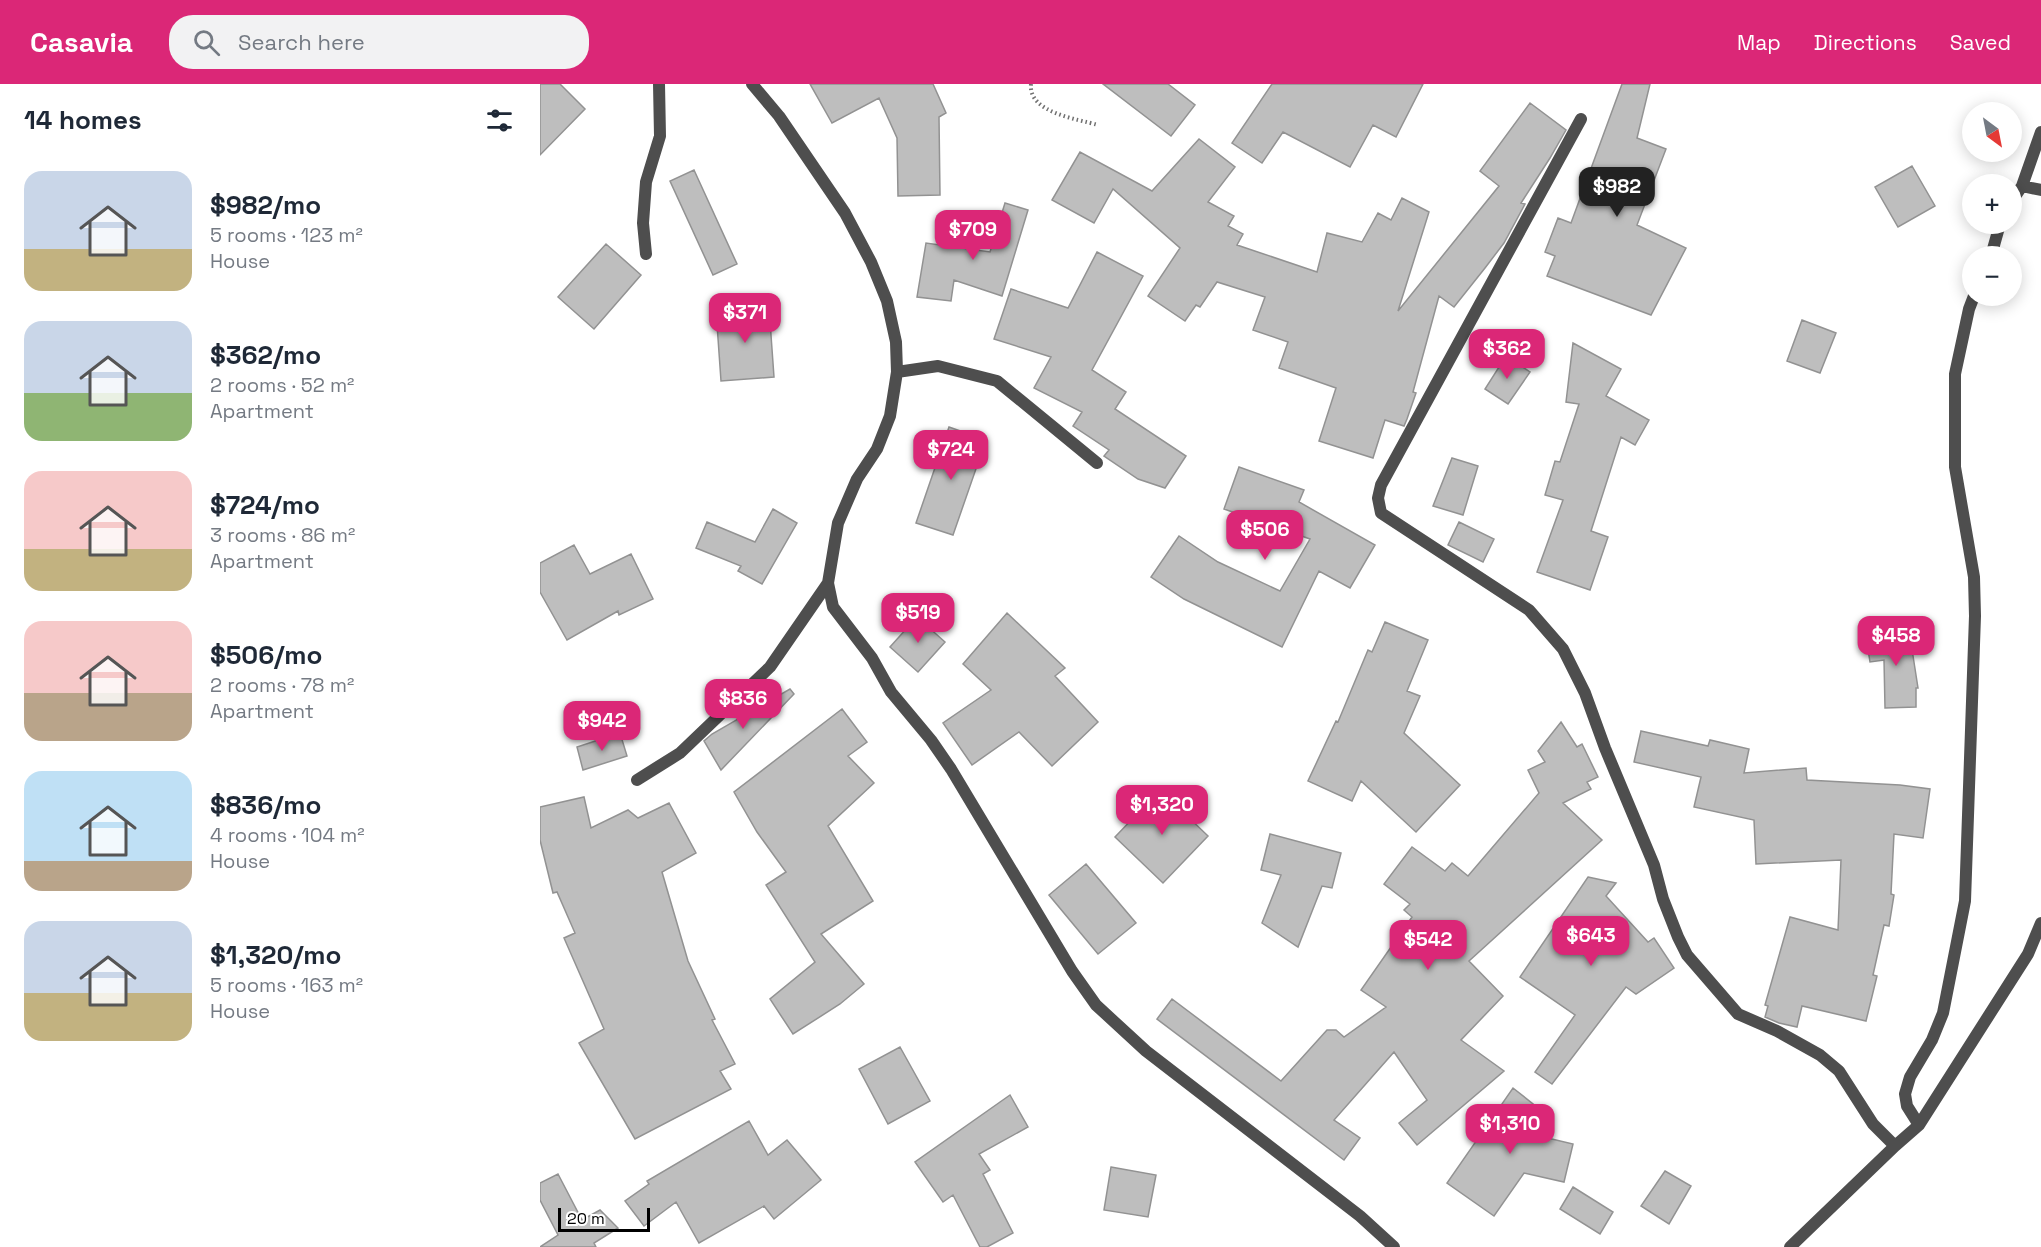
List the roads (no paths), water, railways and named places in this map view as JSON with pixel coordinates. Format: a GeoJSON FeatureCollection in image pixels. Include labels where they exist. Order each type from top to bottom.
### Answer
{"type":"FeatureCollection","features":[{"type":"Feature","properties":{"kind":"street"},"geometry":{"type":"LineString","coordinates":[[646,254],[643,223],[646,182],[660,136],[659,84]]}},
{"type":"Feature","properties":{"kind":"street"},"geometry":{"type":"LineString","coordinates":[[752,84],[779,116],[845,213],[872,262],[887,301],[896,342],[897,372],[890,416],[877,448],[857,479],[838,523],[828,583],[833,607],[872,658],[891,692],[931,740],[951,769],[1072,971],[1096,1005],[1146,1051],[1360,1216],[1394,1247]]}},
{"type":"Feature","properties":{"kind":"street"},"geometry":{"type":"LineString","coordinates":[[1581,119],[1382,485],[1378,498],[1382,513],[1529,610],[1563,649],[1585,693],[1654,866],[1663,899],[1687,955],[1738,1014],[1777,1031],[1820,1055],[1839,1071],[1872,1124],[1894,1146]]}},
{"type":"Feature","properties":{"kind":"street"},"geometry":{"type":"LineString","coordinates":[[2041,132],[2022,186],[2041,190]]}},
{"type":"Feature","properties":{"kind":"street"},"geometry":{"type":"LineString","coordinates":[[1919,1125],[1907,1106],[1905,1094],[1910,1077],[1932,1040],[1944,1013],[1965,901],[1975,616],[1974,578],[1955,467],[1955,374],[1970,306]]}},
{"type":"Feature","properties":{"kind":"street"},"geometry":{"type":"LineString","coordinates":[[897,372],[938,366],[997,381],[1097,463]]}},
{"type":"Feature","properties":{"kind":"street"},"geometry":{"type":"LineString","coordinates":[[638,780],[680,753],[771,667],[828,583]]}},
{"type":"Feature","properties":{"kind":"street"},"geometry":{"type":"LineString","coordinates":[[1790,1247],[1894,1146],[1919,1125],[2028,954],[2041,924]]}}]}
